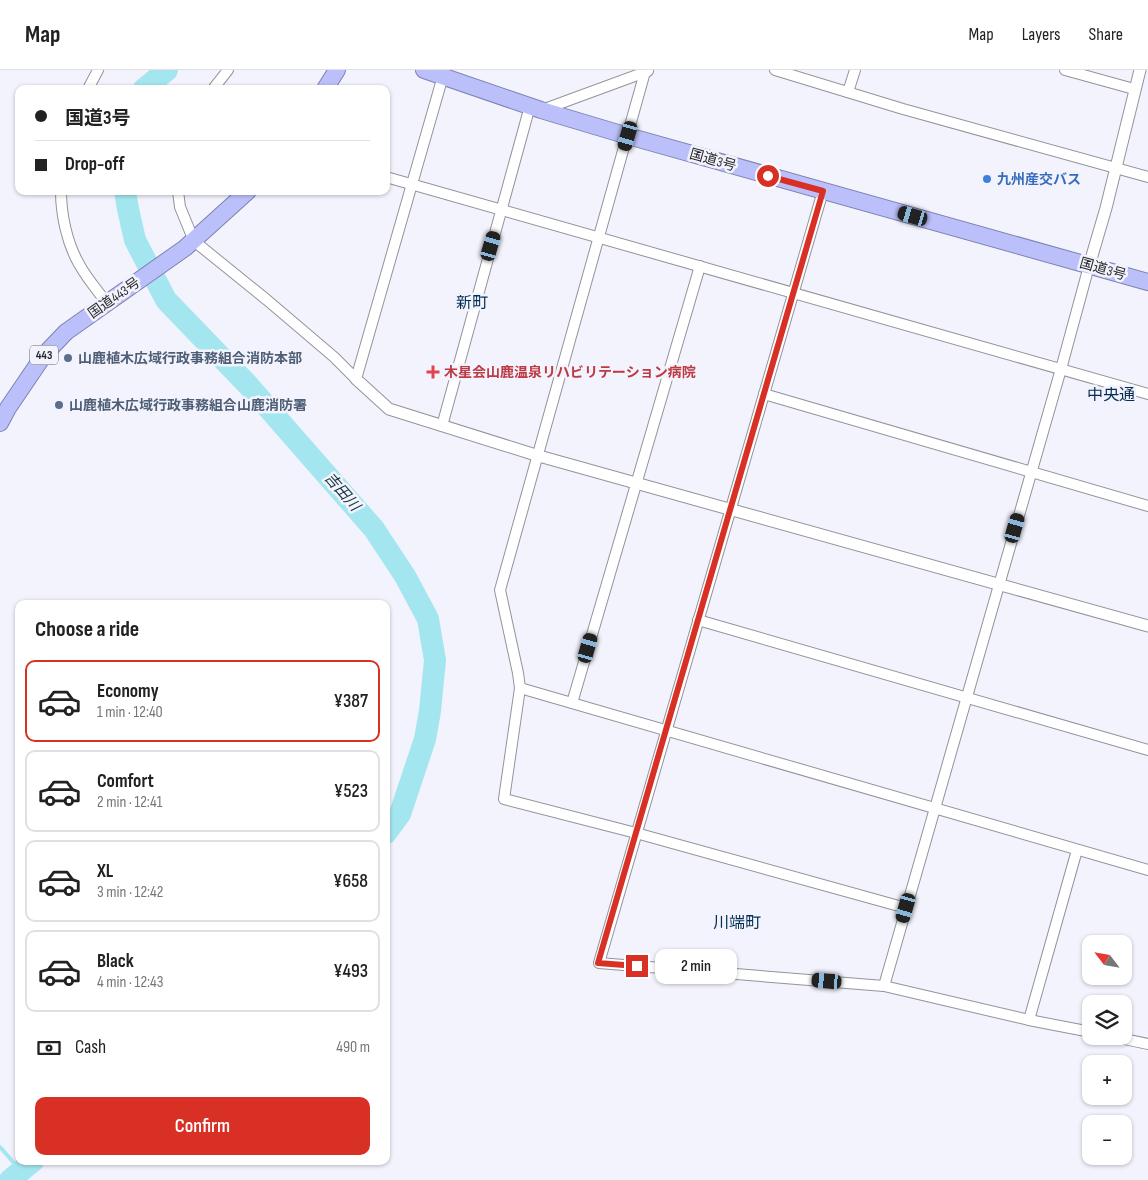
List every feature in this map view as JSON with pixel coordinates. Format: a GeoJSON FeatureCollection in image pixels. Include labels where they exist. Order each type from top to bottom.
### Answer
{"type":"FeatureCollection","features":[{"type":"Feature","properties":{"kind":"highway"},"geometry":{"type":"LineString","coordinates":[[328,85],[337,70]]}},
{"type":"Feature","properties":{"kind":"highway","name":"国道3号"},"geometry":{"type":"LineString","coordinates":[[424,70],[536,108],[628,136],[1148,282]]}},
{"type":"Feature","properties":{"kind":"highway","name":"国道443号"},"geometry":{"type":"LineString","coordinates":[[0,423],[4,408],[44,355],[66,332],[106,302],[190,245],[244,195]]}},
{"type":"Feature","properties":{"kind":"street"},"geometry":{"type":"LineString","coordinates":[[90,85],[98,70]]}},
{"type":"Feature","properties":{"kind":"street"},"geometry":{"type":"LineString","coordinates":[[216,85],[228,70]]}},
{"type":"Feature","properties":{"kind":"street"},"geometry":{"type":"LineString","coordinates":[[775,70],[1148,177]]}},
{"type":"Feature","properties":{"kind":"street"},"geometry":{"type":"LineString","coordinates":[[848,92],[855,70]]}},
{"type":"Feature","properties":{"kind":"street"},"geometry":{"type":"LineString","coordinates":[[1065,70],[1134,89]]}},
{"type":"Feature","properties":{"kind":"street"},"geometry":{"type":"LineString","coordinates":[[884,986],[1061,370],[1140,70]]}},
{"type":"Feature","properties":{"kind":"street"},"geometry":{"type":"LineString","coordinates":[[442,426],[501,210],[536,108],[648,71]]}},
{"type":"Feature","properties":{"kind":"street"},"geometry":{"type":"LineString","coordinates":[[648,71],[504,569],[500,590],[520,688],[504,799],[636,833],[906,908]]}},
{"type":"Feature","properties":{"kind":"street"},"geometry":{"type":"LineString","coordinates":[[356,379],[443,76]]}},
{"type":"Feature","properties":{"kind":"street"},"geometry":{"type":"LineString","coordinates":[[390,178],[1148,394]]}},
{"type":"Feature","properties":{"kind":"street"},"geometry":{"type":"LineString","coordinates":[[823,191],[598,963],[884,986],[1028,1020],[1082,1030]]}},
{"type":"Feature","properties":{"kind":"street"},"geometry":{"type":"LineString","coordinates":[[61,195],[61,206],[70,241],[79,264],[106,302]]}},
{"type":"Feature","properties":{"kind":"street"},"geometry":{"type":"LineString","coordinates":[[178,195],[190,245],[267,300],[334,357],[389,409],[538,456],[1148,626]]}},
{"type":"Feature","properties":{"kind":"street"},"geometry":{"type":"LineString","coordinates":[[572,704],[700,266]]}},
{"type":"Feature","properties":{"kind":"street"},"geometry":{"type":"LineString","coordinates":[[764,394],[1148,506]]}},
{"type":"Feature","properties":{"kind":"street"},"geometry":{"type":"LineString","coordinates":[[698,620],[1148,750]]}},
{"type":"Feature","properties":{"kind":"street"},"geometry":{"type":"LineString","coordinates":[[520,688],[1148,870]]}},
{"type":"Feature","properties":{"kind":"street"},"geometry":{"type":"LineString","coordinates":[[1028,1020],[1077,850]]}},
{"type":"Feature","properties":{"kind":"street"},"geometry":{"type":"LineString","coordinates":[[1132,1041],[1148,1044]]}},
{"type":"Feature","properties":{"kind":"waterway","name":"吉田川"},"geometry":{"type":"LineString","coordinates":[[149,85],[167,70]]}},
{"type":"Feature","properties":{"kind":"waterway","name":"吉田川"},"geometry":{"type":"LineString","coordinates":[[126,195],[135,240],[166,300],[248,385],[374,529],[405,576],[428,619],[435,660],[425,739],[400,814],[390,828]]}},
{"type":"Feature","properties":{"kind":"waterway"},"geometry":{"type":"LineString","coordinates":[[0,1147],[15,1164]]}},
{"type":"Feature","properties":{"kind":"waterway"},"geometry":{"type":"LineString","coordinates":[[16,1165],[21,1171]]}},
{"type":"Feature","properties":{"kind":"waterway","name":"吉田川"},"geometry":{"type":"LineString","coordinates":[[10,1180],[28,1165]]}},
{"type":"Feature","properties":{"kind":"place","name":"九州産交バス"},"geometry":{"type":"Point","coordinates":[987,179]}},
{"type":"Feature","properties":{"kind":"place","name":"山鹿植木広域行政事務組合消防本部"},"geometry":{"type":"Point","coordinates":[68,358]}},
{"type":"Feature","properties":{"kind":"place","name":"木星会山鹿温泉リハビリテーション病院"},"geometry":{"type":"Point","coordinates":[433,372]}},
{"type":"Feature","properties":{"kind":"place","name":"山鹿植木広域行政事務組合山鹿消防署"},"geometry":{"type":"Point","coordinates":[59,405]}},
{"type":"Feature","properties":{"kind":"district","name":"新町"},"geometry":{"type":"Point","coordinates":[472,303]}},
{"type":"Feature","properties":{"kind":"district","name":"中央通"},"geometry":{"type":"Point","coordinates":[1111,395]}},
{"type":"Feature","properties":{"kind":"district","name":"川端町"},"geometry":{"type":"Point","coordinates":[737,923]}},
{"type":"Feature","properties":{"kind":"route"},"geometry":{"type":"LineString","coordinates":[[637,966],[598,963],[823,191],[768,176]]}}]}
